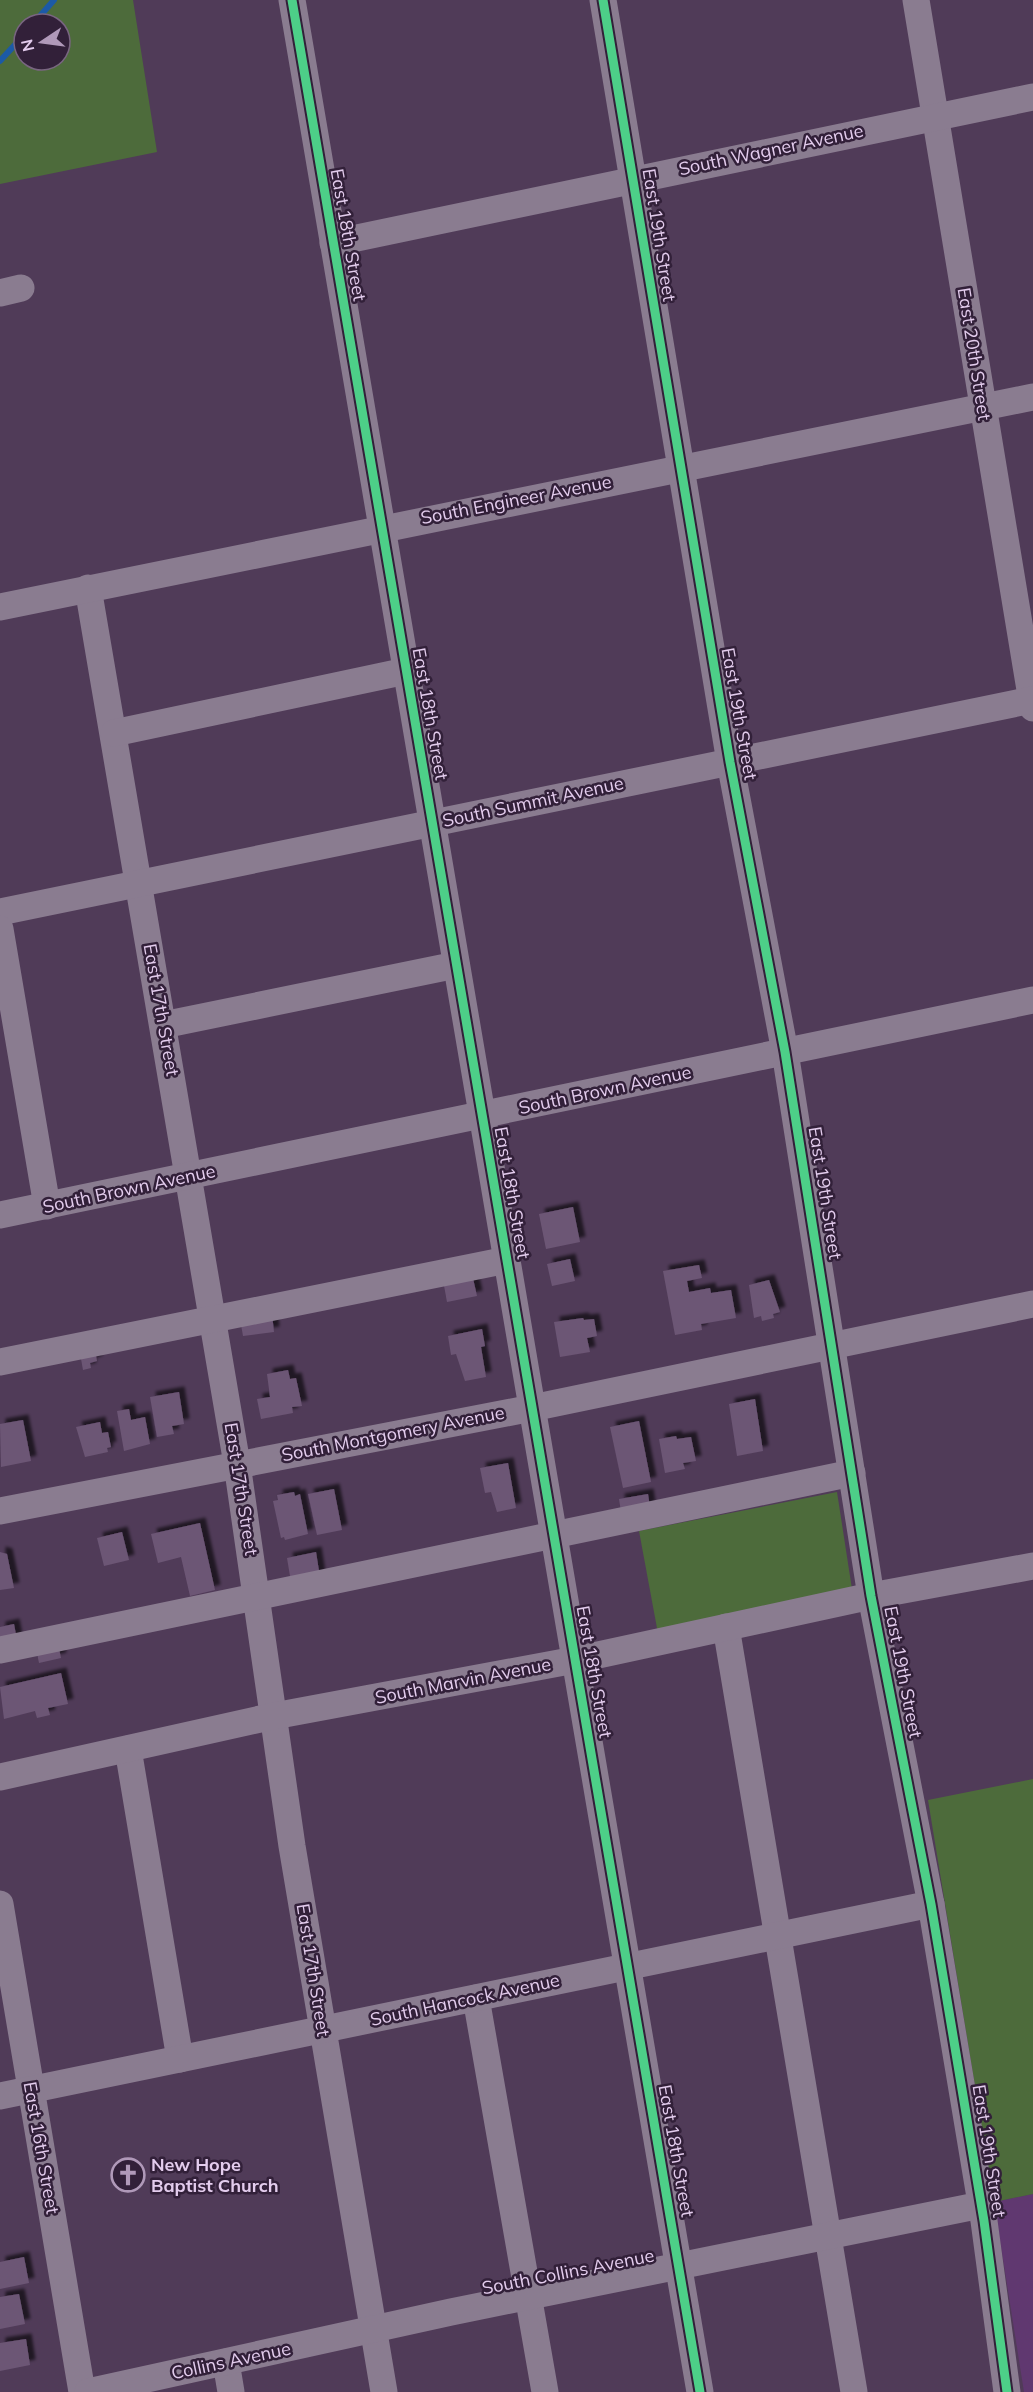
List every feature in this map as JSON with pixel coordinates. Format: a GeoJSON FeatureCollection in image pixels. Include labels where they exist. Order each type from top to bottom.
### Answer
{"type":"FeatureCollection","features":[{"type":"Feature","properties":{"kind":"street","name":"East 18th Street"},"geometry":{"type":"LineString","coordinates":[[291,0],[700,2392]]}},
{"type":"Feature","properties":{"kind":"street","name":"East 19th Street"},"geometry":{"type":"LineString","coordinates":[[603,0],[730,762],[785,1052],[833,1344],[871,1596],[931,1904],[981,2205],[1007,2392]]}},
{"type":"Feature","properties":{"kind":"street","name":"East 20th Street"},"geometry":{"type":"LineString","coordinates":[[916,0],[1032,704]]}},
{"type":"Feature","properties":{"kind":"street","name":"South Wagner Avenue"},"geometry":{"type":"LineString","coordinates":[[333,243],[1033,97]]}},
{"type":"Feature","properties":{"kind":"street","name":"South Engineer Avenue"},"geometry":{"type":"LineString","coordinates":[[0,607],[382,527],[1033,397]]}},
{"type":"Feature","properties":{"kind":"street","name":"East 17th Street"},"geometry":{"type":"LineString","coordinates":[[88,588],[237,1464],[323,2030],[384,2392]]}},
{"type":"Feature","properties":{"kind":"street"},"geometry":{"type":"LineString","coordinates":[[114,733],[406,670]]}},
{"type":"Feature","properties":{"kind":"street","name":"South Summit Avenue"},"geometry":{"type":"LineString","coordinates":[[0,912],[730,762],[1032,704]]}},
{"type":"Feature","properties":{"kind":"street"},"geometry":{"type":"LineString","coordinates":[[0,929],[46,1206]]}},
{"type":"Feature","properties":{"kind":"street"},"geometry":{"type":"LineString","coordinates":[[163,1025],[456,965]]}},
{"type":"Feature","properties":{"kind":"street","name":"South Brown Avenue"},"geometry":{"type":"LineString","coordinates":[[0,1215],[1033,1000]]}},
{"type":"Feature","properties":{"kind":"street"},"geometry":{"type":"LineString","coordinates":[[0,1362],[507,1260]]}},
{"type":"Feature","properties":{"kind":"street","name":"South Montgomery Avenue"},"geometry":{"type":"LineString","coordinates":[[0,1511],[532,1408],[1033,1304]]}},
{"type":"Feature","properties":{"kind":"street"},"geometry":{"type":"LineString","coordinates":[[0,1650],[554,1533],[852,1473]]}},
{"type":"Feature","properties":{"kind":"street","name":"South Marvin Avenue"},"geometry":{"type":"LineString","coordinates":[[0,1777],[274,1716],[575,1660],[871,1596],[1033,1566]]}},
{"type":"Feature","properties":{"kind":"street"},"geometry":{"type":"LineString","coordinates":[[726,1627],[854,2392]]}},
{"type":"Feature","properties":{"kind":"street"},"geometry":{"type":"LineString","coordinates":[[128,1749],[180,2059]]}},
{"type":"Feature","properties":{"kind":"street","name":"East 16th Street"},"geometry":{"type":"LineString","coordinates":[[0,1904],[82,2392]]}},
{"type":"Feature","properties":{"kind":"street","name":"South Hancock Avenue"},"geometry":{"type":"LineString","coordinates":[[0,2096],[931,1904]]}},
{"type":"Feature","properties":{"kind":"street"},"geometry":{"type":"LineString","coordinates":[[476,1998],[545,2392]]}},
{"type":"Feature","properties":{"kind":"street","name":"South Collins Avenue"},"geometry":{"type":"LineString","coordinates":[[374,2331],[528,2297],[981,2205]]}},
{"type":"Feature","properties":{"kind":"street","name":"Collins Avenue"},"geometry":{"type":"LineString","coordinates":[[88,2392],[374,2331]]}},
{"type":"Feature","properties":{"kind":"street"},"geometry":{"type":"LineString","coordinates":[[226,2362],[231,2392]]}},
{"type":"Feature","properties":{"kind":"shaded area"},"geometry":{"type":"Polygon","coordinates":[[[1033,2194],[1033,2392],[1024,2392],[994,2202],[1033,2194]]]}},
{"type":"Feature","properties":{"kind":"green space"},"geometry":{"type":"Polygon","coordinates":[[[0,0],[133,0],[157,152],[0,184],[0,0]]]}},
{"type":"Feature","properties":{"kind":"green space"},"geometry":{"type":"Polygon","coordinates":[[[837,1492],[854,1602],[659,1639],[639,1531],[837,1492]]]}},
{"type":"Feature","properties":{"kind":"green space"},"geometry":{"type":"Polygon","coordinates":[[[1033,1779],[1033,2194],[994,2202],[928,1800],[1033,1779]]]}},
{"type":"Feature","properties":{"kind":"building"},"geometry":{"type":"Polygon","coordinates":[[[573,1207],[580,1242],[546,1249],[539,1214],[573,1207]]]}},
{"type":"Feature","properties":{"kind":"building"},"geometry":{"type":"Polygon","coordinates":[[[570,1259],[575,1281],[552,1286],[547,1264],[570,1259]]]}},
{"type":"Feature","properties":{"kind":"building"},"geometry":{"type":"Polygon","coordinates":[[[699,1265],[702,1278],[687,1281],[689,1292],[710,1288],[711,1293],[731,1290],[736,1318],[701,1324],[702,1330],[675,1335],[663,1271],[699,1265]]]}},
{"type":"Feature","properties":{"kind":"building"},"geometry":{"type":"Polygon","coordinates":[[[472,1274],[477,1296],[447,1302],[443,1280],[472,1274]]]}},
{"type":"Feature","properties":{"kind":"building"},"geometry":{"type":"Polygon","coordinates":[[[769,1280],[780,1312],[773,1314],[774,1318],[762,1321],[761,1316],[754,1318],[749,1285],[769,1280]]]}},
{"type":"Feature","properties":{"kind":"building"},"geometry":{"type":"Polygon","coordinates":[[[272,1314],[274,1332],[243,1336],[240,1319],[272,1314]]]}},
{"type":"Feature","properties":{"kind":"building"},"geometry":{"type":"Polygon","coordinates":[[[583,1318],[584,1320],[594,1319],[597,1336],[587,1338],[590,1352],[560,1357],[554,1322],[583,1318]]]}},
{"type":"Feature","properties":{"kind":"building"},"geometry":{"type":"Polygon","coordinates":[[[482,1329],[485,1346],[481,1347],[486,1377],[465,1381],[456,1354],[451,1355],[448,1336],[482,1329]]]}},
{"type":"Feature","properties":{"kind":"building"},"geometry":{"type":"Polygon","coordinates":[[[95,1350],[97,1361],[90,1363],[91,1368],[83,1370],[80,1353],[95,1350]]]}},
{"type":"Feature","properties":{"kind":"building"},"geometry":{"type":"Polygon","coordinates":[[[288,1370],[290,1379],[296,1378],[302,1406],[292,1407],[293,1413],[261,1419],[257,1399],[270,1397],[267,1374],[288,1370]]]}},
{"type":"Feature","properties":{"kind":"building"},"geometry":{"type":"Polygon","coordinates":[[[179,1392],[184,1424],[172,1426],[174,1434],[157,1437],[150,1397],[179,1392]]]}},
{"type":"Feature","properties":{"kind":"building"},"geometry":{"type":"Polygon","coordinates":[[[755,1399],[763,1451],[737,1456],[729,1404],[755,1399]]]}},
{"type":"Feature","properties":{"kind":"building"},"geometry":{"type":"Polygon","coordinates":[[[129,1409],[131,1420],[145,1417],[150,1444],[124,1451],[117,1411],[129,1409]]]}},
{"type":"Feature","properties":{"kind":"building"},"geometry":{"type":"Polygon","coordinates":[[[23,1420],[31,1461],[1,1467],[0,1424],[23,1420]]]}},
{"type":"Feature","properties":{"kind":"building"},"geometry":{"type":"Polygon","coordinates":[[[639,1421],[651,1482],[623,1488],[610,1427],[639,1421]]]}},
{"type":"Feature","properties":{"kind":"building"},"geometry":{"type":"Polygon","coordinates":[[[100,1422],[102,1433],[108,1432],[111,1447],[107,1448],[108,1452],[85,1457],[76,1427],[100,1422]]]}},
{"type":"Feature","properties":{"kind":"building"},"geometry":{"type":"Polygon","coordinates":[[[676,1436],[677,1439],[691,1437],[696,1461],[683,1463],[685,1469],[665,1473],[659,1439],[676,1436]]]}},
{"type":"Feature","properties":{"kind":"building"},"geometry":{"type":"Polygon","coordinates":[[[508,1463],[516,1508],[497,1512],[491,1492],[485,1493],[480,1468],[508,1463]]]}},
{"type":"Feature","properties":{"kind":"building"},"geometry":{"type":"Polygon","coordinates":[[[334,1489],[342,1530],[317,1535],[308,1494],[334,1489]]]}},
{"type":"Feature","properties":{"kind":"building"},"geometry":{"type":"Polygon","coordinates":[[[294,1492],[295,1496],[300,1494],[308,1534],[285,1540],[284,1537],[281,1538],[273,1501],[278,1500],[277,1495],[294,1492]]]}},
{"type":"Feature","properties":{"kind":"building"},"geometry":{"type":"Polygon","coordinates":[[[648,1494],[650,1507],[621,1512],[619,1499],[648,1494]]]}},
{"type":"Feature","properties":{"kind":"building"},"geometry":{"type":"Polygon","coordinates":[[[200,1523],[215,1590],[190,1596],[181,1557],[158,1563],[151,1534],[200,1523]]]}},
{"type":"Feature","properties":{"kind":"building"},"geometry":{"type":"Polygon","coordinates":[[[122,1532],[129,1560],[104,1566],[97,1538],[122,1532]]]}},
{"type":"Feature","properties":{"kind":"building"},"geometry":{"type":"Polygon","coordinates":[[[0,1552],[7,1554],[14,1588],[0,1590],[0,1552]]]}},
{"type":"Feature","properties":{"kind":"building"},"geometry":{"type":"Polygon","coordinates":[[[316,1552],[320,1577],[291,1582],[287,1558],[316,1552]]]}},
{"type":"Feature","properties":{"kind":"building"},"geometry":{"type":"Polygon","coordinates":[[[14,1624],[17,1640],[0,1643],[0,1627],[14,1624]]]}},
{"type":"Feature","properties":{"kind":"building"},"geometry":{"type":"Polygon","coordinates":[[[58,1644],[61,1658],[39,1663],[36,1648],[58,1644]]]}},
{"type":"Feature","properties":{"kind":"building"},"geometry":{"type":"Polygon","coordinates":[[[61,1673],[68,1704],[48,1708],[50,1715],[37,1718],[35,1711],[4,1719],[0,1687],[61,1673]]]}},
{"type":"Feature","properties":{"kind":"building"},"geometry":{"type":"Polygon","coordinates":[[[24,2257],[29,2283],[0,2289],[0,2262],[24,2257]]]}},
{"type":"Feature","properties":{"kind":"building"},"geometry":{"type":"Polygon","coordinates":[[[19,2294],[25,2324],[0,2329],[0,2297],[19,2294]]]}},
{"type":"Feature","properties":{"kind":"building"},"geometry":{"type":"Polygon","coordinates":[[[26,2339],[30,2365],[0,2371],[0,2343],[26,2339]]]}},
{"type":"Feature","properties":{"kind":"waterway"},"geometry":{"type":"LineString","coordinates":[[44,12],[54,0]]}},
{"type":"Feature","properties":{"kind":"waterway"},"geometry":{"type":"LineString","coordinates":[[0,61],[12,48]]}},
{"type":"Feature","properties":{"kind":"cycle path"},"geometry":{"type":"LineString","coordinates":[[292,0],[700,2392]]}},
{"type":"Feature","properties":{"kind":"cycle path"},"geometry":{"type":"LineString","coordinates":[[603,0],[730,762],[785,1052],[871,1596],[931,1904],[984,2221],[1007,2392]]}},
{"type":"Feature","properties":{"kind":"place","name":"New Hope Baptist Church"},"geometry":{"type":"Point","coordinates":[128,2175]}}]}
